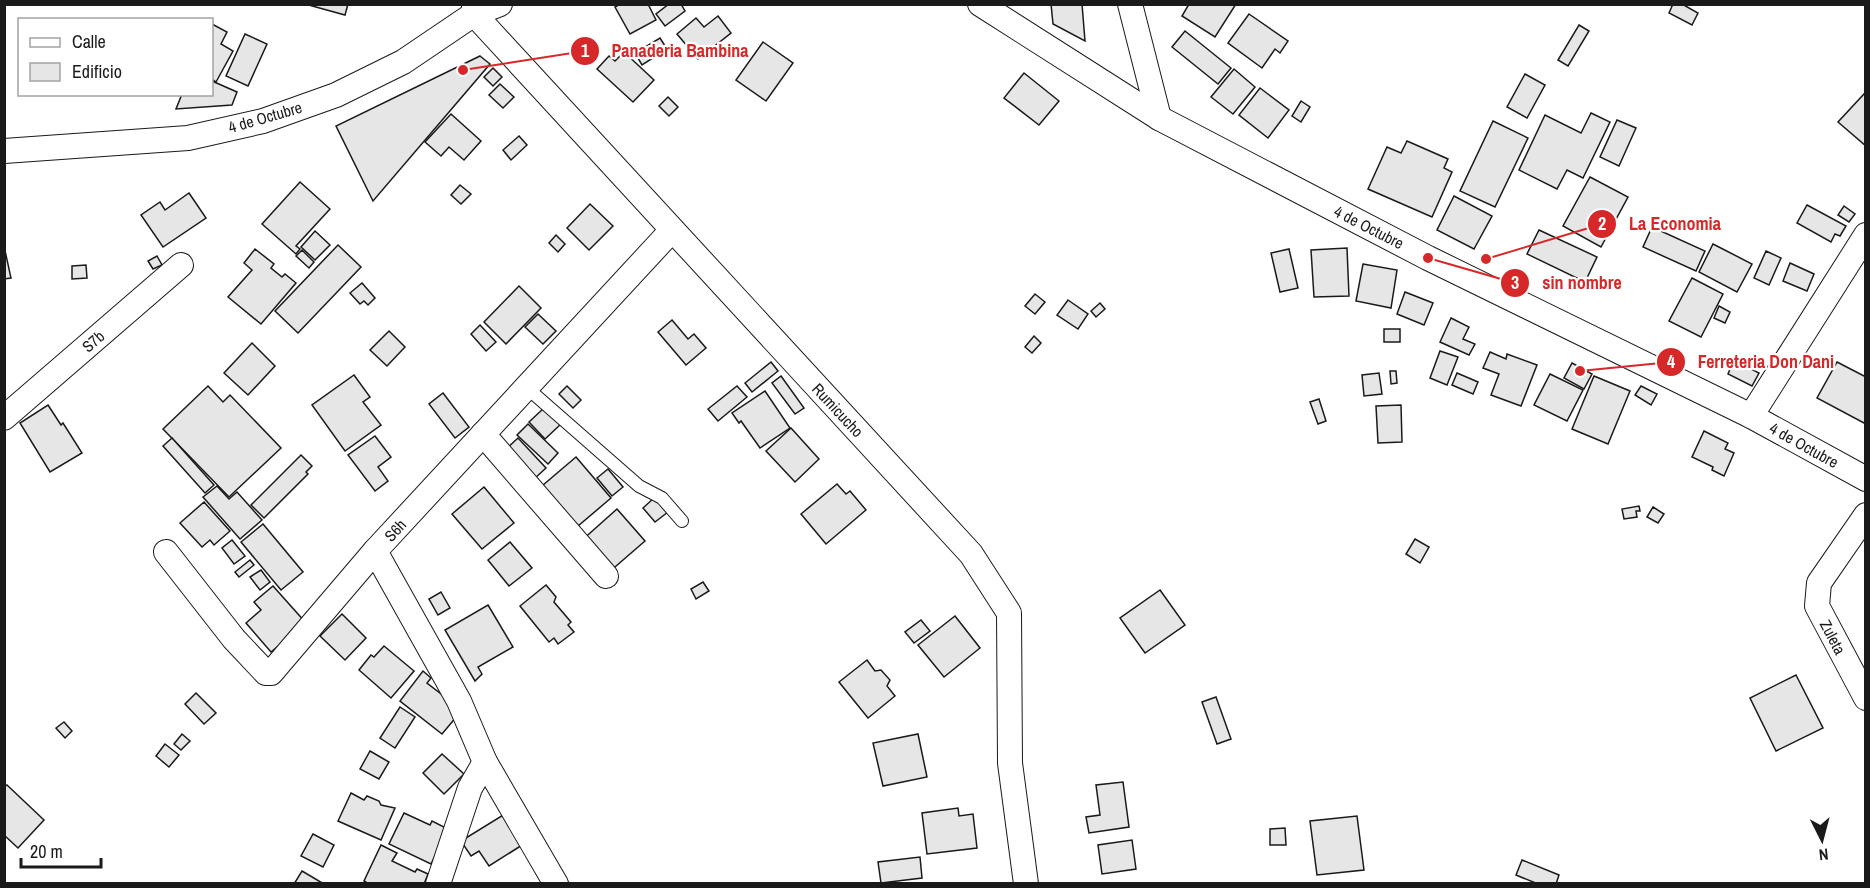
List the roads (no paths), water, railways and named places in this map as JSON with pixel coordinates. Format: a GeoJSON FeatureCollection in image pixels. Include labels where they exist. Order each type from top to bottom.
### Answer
{"type":"FeatureCollection","features":[{"type":"Feature","properties":{"kind":"street","name":"4 de Octubre"},"geometry":{"type":"LineString","coordinates":[[4,151],[188,138],[263,121],[336,95],[403,62],[474,9],[500,4]]}},
{"type":"Feature","properties":{"kind":"street","name":"4 de Octubre"},"geometry":{"type":"LineString","coordinates":[[980,4],[1159,118],[1428,258],[1751,416],[1866,479]]}},
{"type":"Feature","properties":{"kind":"street"},"geometry":{"type":"LineString","coordinates":[[1130,4],[1159,118]]}},
{"type":"Feature","properties":{"kind":"street","name":"Rumicucho"},"geometry":{"type":"LineString","coordinates":[[474,9],[672,230],[970,554],[1010,613],[1010,763],[1026,884]]}},
{"type":"Feature","properties":{"kind":"street","name":"S6h"},"geometry":{"type":"LineString","coordinates":[[556,884],[485,762],[459,701],[375,551],[672,230]]}},
{"type":"Feature","properties":{"kind":"street"},"geometry":{"type":"LineString","coordinates":[[1751,416],[1866,235]]}},
{"type":"Feature","properties":{"kind":"street","name":"S7b"},"geometry":{"type":"LineString","coordinates":[[4,418],[181,265]]}},
{"type":"Feature","properties":{"kind":"street"},"geometry":{"type":"LineString","coordinates":[[483,434],[606,576]]}},
{"type":"Feature","properties":{"kind":"street","name":"Zuleta"},"geometry":{"type":"LineString","coordinates":[[1866,515],[1819,584],[1817,606],[1866,698]]}},
{"type":"Feature","properties":{"kind":"street"},"geometry":{"type":"LineString","coordinates":[[165,552],[234,639],[266,673],[271,673],[375,551]]}},
{"type":"Feature","properties":{"kind":"street"},"geometry":{"type":"LineString","coordinates":[[438,884],[470,788],[485,762]]}},
{"type":"Feature","properties":{"kind":"lane"},"geometry":{"type":"LineString","coordinates":[[526,387],[639,486],[662,498],[682,521]]}},
{"type":"Feature","properties":{"kind":"place","name":"Panaderia Bambina"},"geometry":{"type":"Point","coordinates":[463,70]}},
{"type":"Feature","properties":{"kind":"place","name":"sin nombre"},"geometry":{"type":"Point","coordinates":[1428,258]}},
{"type":"Feature","properties":{"kind":"place","name":"La Economia"},"geometry":{"type":"Point","coordinates":[1486,259]}},
{"type":"Feature","properties":{"kind":"place","name":"Ferreteria Don Dani"},"geometry":{"type":"Point","coordinates":[1580,371]}}]}
